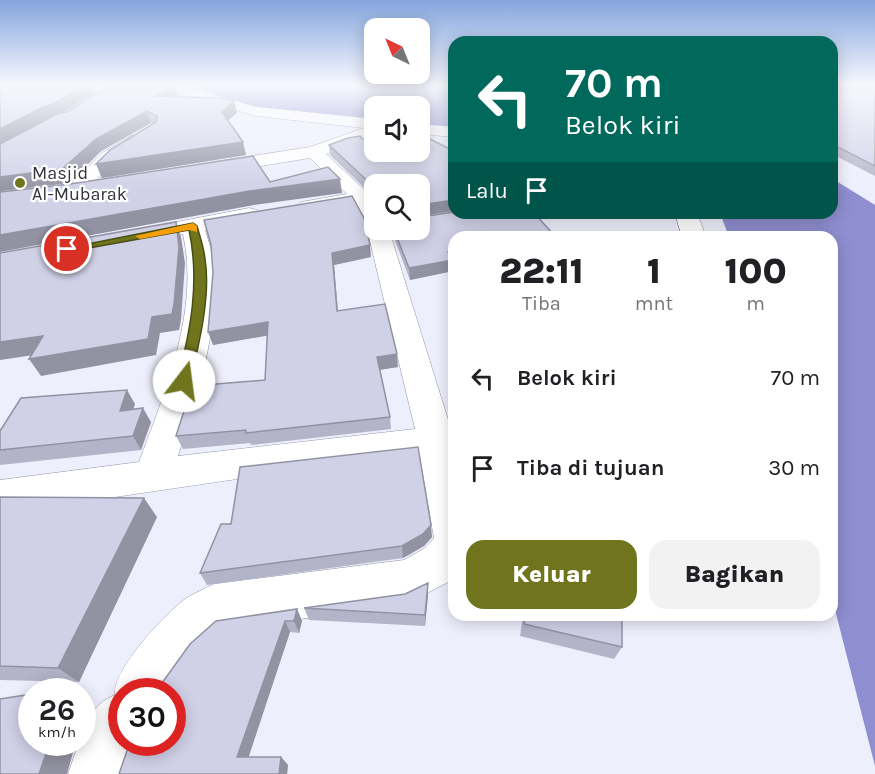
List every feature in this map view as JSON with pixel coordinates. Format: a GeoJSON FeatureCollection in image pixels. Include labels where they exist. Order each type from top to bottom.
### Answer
{"type":"FeatureCollection","features":[{"type":"Feature","properties":{"kind":"street"},"geometry":{"type":"LineString","coordinates":[[339,120],[364,123]]}},
{"type":"Feature","properties":{"kind":"street"},"geometry":{"type":"LineString","coordinates":[[430,130],[448,131]]}},
{"type":"Feature","properties":{"kind":"street"},"geometry":{"type":"LineString","coordinates":[[76,190],[108,157],[147,132]]}},
{"type":"Feature","properties":{"kind":"street"},"geometry":{"type":"LineString","coordinates":[[189,172],[314,153],[364,133]]}},
{"type":"Feature","properties":{"kind":"street"},"geometry":{"type":"LineString","coordinates":[[314,153],[364,201]]}},
{"type":"Feature","properties":{"kind":"street"},"geometry":{"type":"LineString","coordinates":[[54,192],[110,185]]}},
{"type":"Feature","properties":{"kind":"street"},"geometry":{"type":"LineString","coordinates":[[112,242],[254,214],[281,212],[362,197]]}},
{"type":"Feature","properties":{"kind":"street"},"geometry":{"type":"LineString","coordinates":[[153,475],[179,399],[194,344],[201,260],[193,226]]}},
{"type":"Feature","properties":{"kind":"street"},"geometry":{"type":"LineString","coordinates":[[381,240],[446,439],[448,463]]}},
{"type":"Feature","properties":{"kind":"street"},"geometry":{"type":"LineString","coordinates":[[0,497],[153,475],[446,439]]}},
{"type":"Feature","properties":{"kind":"street"},"geometry":{"type":"LineString","coordinates":[[149,678],[173,642],[190,623],[214,608],[406,582],[433,569],[448,556]]}},
{"type":"Feature","properties":{"kind":"street"},"geometry":{"type":"LineString","coordinates":[[97,774],[108,740]]}},
{"type":"Feature","properties":{"kind":"water"},"geometry":{"type":"Polygon","coordinates":[[[430,120],[448,120],[448,128],[430,127],[430,120]]]}},
{"type":"Feature","properties":{"kind":"water"},"geometry":{"type":"Polygon","coordinates":[[[838,182],[875,205],[875,766],[838,621],[838,231],[727,231],[722,219],[838,219],[838,182]]]}},
{"type":"Feature","properties":{"kind":"building"},"geometry":{"type":"Polygon","coordinates":[[[0,120],[17,120],[0,129],[0,120]]]}},
{"type":"Feature","properties":{"kind":"building"},"geometry":{"type":"Polygon","coordinates":[[[45,120],[130,120],[96,139],[62,169],[0,177],[0,144],[45,120]]]}},
{"type":"Feature","properties":{"kind":"building"},"geometry":{"type":"Polygon","coordinates":[[[156,120],[228,120],[243,142],[96,164],[110,150],[156,120]]]}},
{"type":"Feature","properties":{"kind":"building"},"geometry":{"type":"Polygon","coordinates":[[[838,120],[875,120],[875,166],[838,147],[838,120]]]}},
{"type":"Feature","properties":{"kind":"building"},"geometry":{"type":"Polygon","coordinates":[[[360,136],[364,139],[364,162],[430,162],[430,139],[448,148],[448,201],[430,204],[430,174],[364,174],[364,178],[329,145],[360,136]]]}},
{"type":"Feature","properties":{"kind":"building"},"geometry":{"type":"Polygon","coordinates":[[[253,156],[270,182],[328,167],[340,179],[250,191],[0,235],[0,192],[70,184],[253,156]]]}},
{"type":"Feature","properties":{"kind":"building"},"geometry":{"type":"Polygon","coordinates":[[[352,196],[364,218],[364,240],[369,240],[370,245],[332,253],[337,311],[385,304],[397,354],[377,357],[390,417],[246,433],[246,430],[176,436],[192,386],[265,380],[268,322],[208,332],[213,273],[211,245],[204,220],[352,196]]]}},
{"type":"Feature","properties":{"kind":"building"},"geometry":{"type":"Polygon","coordinates":[[[448,213],[448,219],[539,219],[550,231],[448,231],[448,261],[409,268],[398,240],[430,240],[430,216],[448,213]]]}},
{"type":"Feature","properties":{"kind":"building"},"geometry":{"type":"Polygon","coordinates":[[[176,222],[179,248],[172,314],[152,317],[148,339],[29,359],[43,336],[0,342],[0,253],[176,222]]]}},
{"type":"Feature","properties":{"kind":"building"},"geometry":{"type":"Polygon","coordinates":[[[127,390],[120,411],[143,408],[133,436],[0,450],[0,431],[21,398],[127,390]]]}},
{"type":"Feature","properties":{"kind":"building"},"geometry":{"type":"Polygon","coordinates":[[[418,447],[431,525],[423,534],[402,546],[200,573],[221,524],[231,524],[240,467],[418,447]]]}},
{"type":"Feature","properties":{"kind":"building"},"geometry":{"type":"Polygon","coordinates":[[[0,497],[144,498],[58,668],[0,666],[0,497]]]}},
{"type":"Feature","properties":{"kind":"building"},"geometry":{"type":"Polygon","coordinates":[[[428,583],[425,615],[304,608],[405,594],[428,583]]]}},
{"type":"Feature","properties":{"kind":"building"},"geometry":{"type":"Polygon","coordinates":[[[297,609],[294,621],[285,621],[237,757],[281,757],[279,774],[119,774],[125,756],[186,756],[186,678],[166,678],[190,644],[216,621],[297,609]]]}},
{"type":"Feature","properties":{"kind":"building"},"geometry":{"type":"Polygon","coordinates":[[[524,621],[622,621],[622,647],[524,624],[524,621]]]}},
{"type":"Feature","properties":{"kind":"building"},"geometry":{"type":"Polygon","coordinates":[[[18,696],[18,756],[45,756],[39,774],[0,774],[0,699],[18,696]]]}},
{"type":"Feature","properties":{"kind":"slow traffic"},"geometry":{"type":"LineString","coordinates":[[140,236],[193,226],[193,230]]}},
{"type":"Feature","properties":{"kind":"place","name":"Masjid Al-Mubarak"},"geometry":{"type":"Point","coordinates":[20,183]}},
{"type":"Feature","properties":{"kind":"route"},"geometry":{"type":"LineString","coordinates":[[67,249],[193,226],[201,260],[199,295],[194,344],[184,381]]}}]}
